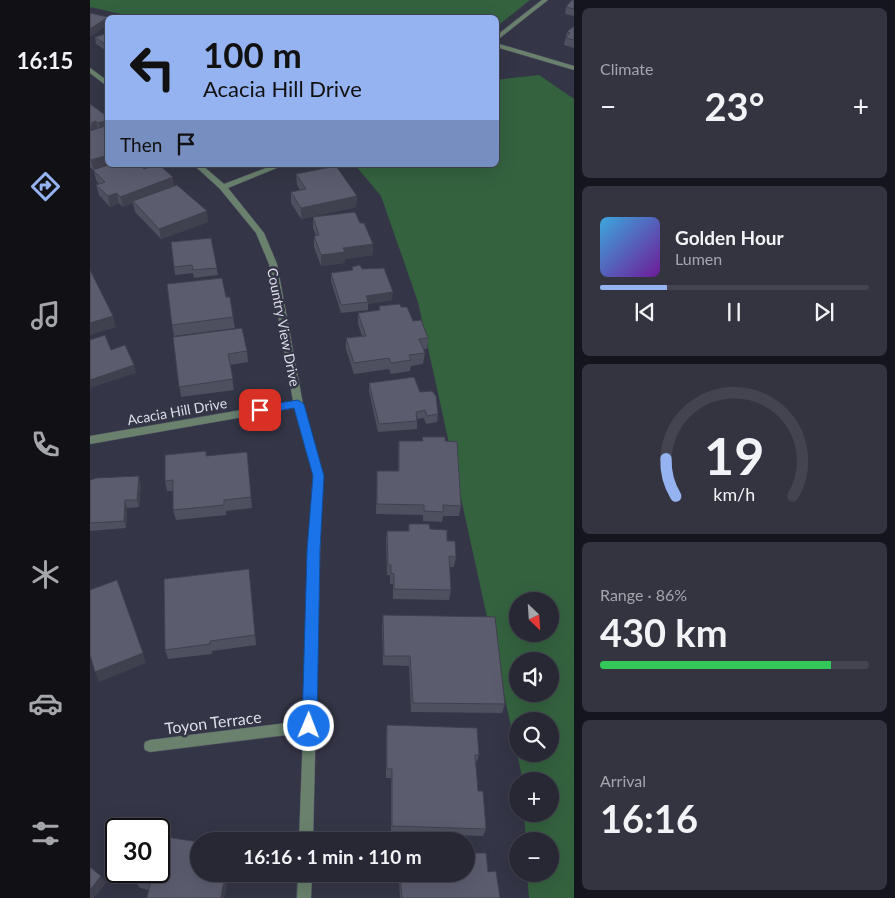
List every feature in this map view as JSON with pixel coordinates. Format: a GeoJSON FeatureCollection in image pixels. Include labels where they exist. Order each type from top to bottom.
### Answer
{"type":"FeatureCollection","features":[{"type":"Feature","properties":{"kind":"street"},"geometry":{"type":"LineString","coordinates":[[499,37],[545,0]]}},
{"type":"Feature","properties":{"kind":"street"},"geometry":{"type":"LineString","coordinates":[[499,46],[574,68]]}},
{"type":"Feature","properties":{"kind":"street"},"geometry":{"type":"LineString","coordinates":[[90,70],[105,82]]}},
{"type":"Feature","properties":{"kind":"street","name":"Country View Drive"},"geometry":{"type":"LineString","coordinates":[[200,167],[223,187],[260,233],[273,264],[298,404],[318,476],[314,550],[306,832]]}},
{"type":"Feature","properties":{"kind":"street"},"geometry":{"type":"LineString","coordinates":[[223,187],[275,167]]}},
{"type":"Feature","properties":{"kind":"street","name":"Acacia Hill Drive"},"geometry":{"type":"LineString","coordinates":[[90,440],[298,404]]}},
{"type":"Feature","properties":{"kind":"street","name":"Toyon Terrace"},"geometry":{"type":"LineString","coordinates":[[150,746],[309,726]]}},
{"type":"Feature","properties":{"kind":"street"},"geometry":{"type":"LineString","coordinates":[[304,898],[305,882]]}},
{"type":"Feature","properties":{"kind":"green space"},"geometry":{"type":"Polygon","coordinates":[[[90,0],[530,0],[499,25],[499,15],[125,15],[90,7],[90,0]]]}},
{"type":"Feature","properties":{"kind":"green space"},"geometry":{"type":"Polygon","coordinates":[[[539,75],[574,99],[574,898],[529,898],[528,882],[559,882],[559,832],[525,832],[525,822],[559,822],[559,772],[521,772],[519,762],[559,762],[559,712],[509,712],[509,717],[418,302],[381,196],[357,167],[499,167],[499,80],[539,75]]]}},
{"type":"Feature","properties":{"kind":"building"},"geometry":{"type":"Polygon","coordinates":[[[574,0],[574,9],[566,7],[574,0]]]}},
{"type":"Feature","properties":{"kind":"building"},"geometry":{"type":"Polygon","coordinates":[[[90,13],[105,16],[105,19],[90,29],[90,13]]]}},
{"type":"Feature","properties":{"kind":"building"},"geometry":{"type":"Polygon","coordinates":[[[574,26],[574,40],[566,38],[570,33],[567,32],[574,26]]]}},
{"type":"Feature","properties":{"kind":"building"},"geometry":{"type":"Polygon","coordinates":[[[105,34],[105,44],[95,37],[105,34]]]}},
{"type":"Feature","properties":{"kind":"building"},"geometry":{"type":"Polygon","coordinates":[[[90,104],[105,115],[105,121],[98,123],[96,121],[91,123],[93,125],[90,126],[90,104]]]}},
{"type":"Feature","properties":{"kind":"building"},"geometry":{"type":"Polygon","coordinates":[[[105,126],[105,156],[90,159],[90,131],[105,126]]]}},
{"type":"Feature","properties":{"kind":"building"},"geometry":{"type":"Polygon","coordinates":[[[105,166],[142,167],[144,169],[161,167],[173,177],[120,197],[117,193],[108,196],[96,185],[105,182],[93,170],[105,166]]]}},
{"type":"Feature","properties":{"kind":"building"},"geometry":{"type":"Polygon","coordinates":[[[337,167],[357,196],[301,208],[291,192],[306,189],[296,174],[337,167]]]}},
{"type":"Feature","properties":{"kind":"building"},"geometry":{"type":"Polygon","coordinates":[[[177,185],[207,211],[159,229],[133,201],[177,185]]]}},
{"type":"Feature","properties":{"kind":"building"},"geometry":{"type":"Polygon","coordinates":[[[355,212],[360,223],[364,223],[373,244],[343,248],[345,252],[321,255],[314,236],[319,235],[313,217],[355,212]]]}},
{"type":"Feature","properties":{"kind":"building"},"geometry":{"type":"Polygon","coordinates":[[[211,238],[217,268],[193,270],[192,265],[174,267],[171,242],[211,238]]]}},
{"type":"Feature","properties":{"kind":"building"},"geometry":{"type":"Polygon","coordinates":[[[360,265],[362,269],[384,268],[393,292],[366,296],[368,302],[341,305],[331,273],[353,270],[352,267],[360,265]]]}},
{"type":"Feature","properties":{"kind":"building"},"geometry":{"type":"Polygon","coordinates":[[[90,270],[113,316],[90,323],[90,270]]]}},
{"type":"Feature","properties":{"kind":"building"},"geometry":{"type":"Polygon","coordinates":[[[222,278],[226,297],[230,297],[233,317],[172,325],[167,284],[222,278]]]}},
{"type":"Feature","properties":{"kind":"building"},"geometry":{"type":"Polygon","coordinates":[[[400,304],[401,307],[407,307],[413,321],[421,320],[428,338],[419,339],[425,353],[409,355],[411,360],[391,363],[389,358],[354,363],[346,338],[366,336],[358,313],[380,310],[379,306],[400,304]]]}},
{"type":"Feature","properties":{"kind":"building"},"geometry":{"type":"Polygon","coordinates":[[[242,328],[247,351],[228,354],[233,379],[179,387],[173,337],[242,328]]]}},
{"type":"Feature","properties":{"kind":"building"},"geometry":{"type":"Polygon","coordinates":[[[105,335],[111,350],[125,345],[134,365],[90,380],[90,340],[105,335]]]}},
{"type":"Feature","properties":{"kind":"building"},"geometry":{"type":"Polygon","coordinates":[[[414,377],[420,392],[432,391],[436,396],[438,414],[427,416],[425,410],[416,412],[417,421],[379,424],[369,383],[414,377]]]}},
{"type":"Feature","properties":{"kind":"building"},"geometry":{"type":"Polygon","coordinates":[[[422,437],[445,437],[445,441],[457,442],[461,506],[443,505],[443,512],[424,511],[424,505],[377,504],[377,471],[399,471],[399,441],[423,441],[422,437]]]}},
{"type":"Feature","properties":{"kind":"building"},"geometry":{"type":"Polygon","coordinates":[[[206,451],[206,456],[247,452],[251,497],[224,500],[224,505],[173,510],[173,480],[165,481],[165,455],[206,451]]]}},
{"type":"Feature","properties":{"kind":"building"},"geometry":{"type":"Polygon","coordinates":[[[139,476],[137,500],[125,500],[124,521],[90,523],[90,480],[139,476]]]}},
{"type":"Feature","properties":{"kind":"building"},"geometry":{"type":"Polygon","coordinates":[[[409,524],[429,524],[430,529],[447,530],[447,541],[455,541],[456,557],[449,556],[451,590],[394,589],[394,574],[391,573],[391,565],[388,565],[387,531],[409,531],[409,524]]]}},
{"type":"Feature","properties":{"kind":"building"},"geometry":{"type":"Polygon","coordinates":[[[249,569],[255,635],[165,650],[164,579],[249,569]]]}},
{"type":"Feature","properties":{"kind":"building"},"geometry":{"type":"Polygon","coordinates":[[[117,580],[143,653],[95,672],[90,655],[90,590],[117,580]]]}},
{"type":"Feature","properties":{"kind":"building"},"geometry":{"type":"Polygon","coordinates":[[[383,615],[495,617],[505,704],[413,703],[410,656],[384,656],[383,615]]]}},
{"type":"Feature","properties":{"kind":"building"},"geometry":{"type":"Polygon","coordinates":[[[387,725],[477,728],[479,755],[475,755],[478,791],[483,791],[486,829],[392,826],[392,769],[387,769],[387,725]]]}},
{"type":"Feature","properties":{"kind":"building"},"geometry":{"type":"Polygon","coordinates":[[[170,838],[190,841],[190,882],[224,882],[221,898],[147,898],[150,884],[143,883],[170,883],[170,838]]]}},
{"type":"Feature","properties":{"kind":"building"},"geometry":{"type":"Polygon","coordinates":[[[475,853],[486,853],[488,872],[496,871],[500,898],[402,898],[401,882],[475,882],[475,853]]]}},
{"type":"Feature","properties":{"kind":"building"},"geometry":{"type":"Polygon","coordinates":[[[90,867],[101,876],[90,890],[90,867]]]}},
{"type":"Feature","properties":{"kind":"route"},"geometry":{"type":"LineString","coordinates":[[260,410],[298,404],[318,476],[309,726]]}}]}
